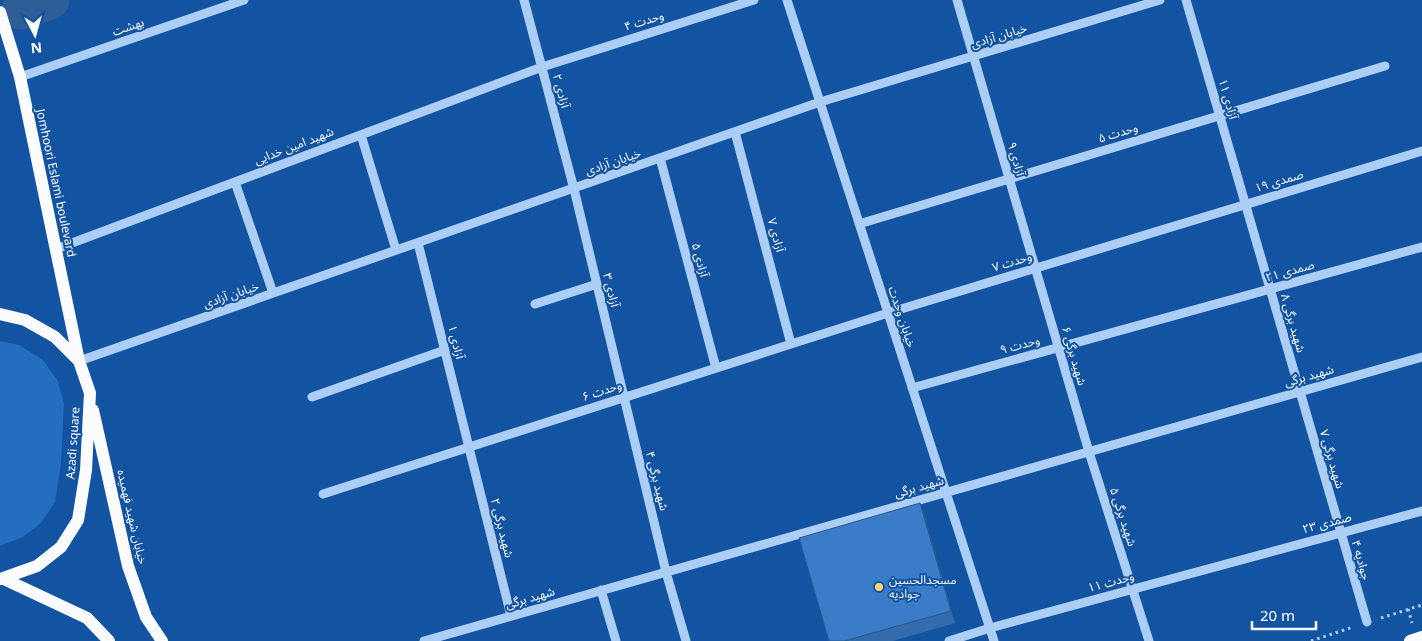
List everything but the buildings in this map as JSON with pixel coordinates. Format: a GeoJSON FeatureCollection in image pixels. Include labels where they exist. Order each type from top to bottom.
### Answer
{"type":"FeatureCollection","features":[{"type":"Feature","properties":{"kind":"main road","name":"Jomhoori Eslami boulevard"},"geometry":{"type":"LineString","coordinates":[[0,12],[20,77],[79,361]]}},
{"type":"Feature","properties":{"kind":"main road","name":"Azadi square"},"geometry":{"type":"LineString","coordinates":[[0,314],[25,320],[55,337],[79,361],[90,393],[86,470],[78,520],[60,547],[37,566],[2,579]]}},
{"type":"Feature","properties":{"kind":"main road","name":"خیابان شهید فهمیده"},"geometry":{"type":"LineString","coordinates":[[90,393],[128,566],[146,617],[162,641]]}},
{"type":"Feature","properties":{"kind":"main road"},"geometry":{"type":"LineString","coordinates":[[2,579],[88,618],[109,641]]}},
{"type":"Feature","properties":{"kind":"main road"},"geometry":{"type":"LineString","coordinates":[[1410,641],[1422,637]]}},
{"type":"Feature","properties":{"kind":"street","name":"بهشت"},"geometry":{"type":"LineString","coordinates":[[20,77],[244,0]]}},
{"type":"Feature","properties":{"kind":"street","name":"آزادی ۲"},"geometry":{"type":"LineString","coordinates":[[524,0],[574,189]]}},
{"type":"Feature","properties":{"kind":"street","name":"وحدت ۴"},"geometry":{"type":"LineString","coordinates":[[542,67],[754,0]]}},
{"type":"Feature","properties":{"kind":"street","name":"خیابان وحدت"},"geometry":{"type":"LineString","coordinates":[[787,0],[994,641]]}},
{"type":"Feature","properties":{"kind":"street","name":"آزادی ۹"},"geometry":{"type":"LineString","coordinates":[[957,0],[1035,268]]}},
{"type":"Feature","properties":{"kind":"street","name":"خیابان آزادی"},"geometry":{"type":"LineString","coordinates":[[79,361],[820,102],[1160,0]]}},
{"type":"Feature","properties":{"kind":"street","name":"آزادی ۱۱"},"geometry":{"type":"LineString","coordinates":[[1186,0],[1245,204]]}},
{"type":"Feature","properties":{"kind":"street","name":"وحدت ۵"},"geometry":{"type":"LineString","coordinates":[[859,224],[1385,66]]}},
{"type":"Feature","properties":{"kind":"street","name":"شهید امین خدایی"},"geometry":{"type":"LineString","coordinates":[[56,249],[542,67]]}},
{"type":"Feature","properties":{"kind":"street","name":"آزادی ۷"},"geometry":{"type":"LineString","coordinates":[[735,132],[792,344]]}},
{"type":"Feature","properties":{"kind":"street"},"geometry":{"type":"LineString","coordinates":[[361,135],[396,250]]}},
{"type":"Feature","properties":{"kind":"street","name":"صمدی ۱۹"},"geometry":{"type":"LineString","coordinates":[[1143,235],[1422,150]]}},
{"type":"Feature","properties":{"kind":"street","name":"آزادی ۵"},"geometry":{"type":"LineString","coordinates":[[660,158],[716,368]]}},
{"type":"Feature","properties":{"kind":"street"},"geometry":{"type":"LineString","coordinates":[[234,182],[274,293]]}},
{"type":"Feature","properties":{"kind":"street","name":"آزادی ۳"},"geometry":{"type":"LineString","coordinates":[[574,189],[624,397]]}},
{"type":"Feature","properties":{"kind":"street","name":"شهید برگی ۸"},"geometry":{"type":"LineString","coordinates":[[1245,204],[1299,392]]}},
{"type":"Feature","properties":{"kind":"street","name":"وحدت ۷"},"geometry":{"type":"LineString","coordinates":[[888,313],[1143,235]]}},
{"type":"Feature","properties":{"kind":"street","name":"آزادی ۱"},"geometry":{"type":"LineString","coordinates":[[418,243],[469,447]]}},
{"type":"Feature","properties":{"kind":"street","name":"صمدی ۲۱"},"geometry":{"type":"LineString","coordinates":[[1164,318],[1422,247]]}},
{"type":"Feature","properties":{"kind":"street","name":"شهید برگی ۶"},"geometry":{"type":"LineString","coordinates":[[1035,268],[1089,452]]}},
{"type":"Feature","properties":{"kind":"street"},"geometry":{"type":"LineString","coordinates":[[535,304],[597,284]]}},
{"type":"Feature","properties":{"kind":"street","name":"وحدت ۶"},"geometry":{"type":"LineString","coordinates":[[323,494],[888,313]]}},
{"type":"Feature","properties":{"kind":"street","name":"وحدت ۹"},"geometry":{"type":"LineString","coordinates":[[912,388],[1164,318]]}},
{"type":"Feature","properties":{"kind":"street"},"geometry":{"type":"LineString","coordinates":[[312,397],[445,350]]}},
{"type":"Feature","properties":{"kind":"street","name":"شهید برگی"},"geometry":{"type":"LineString","coordinates":[[424,641],[1422,356]]}},
{"type":"Feature","properties":{"kind":"street","name":"شهید برگی ۷"},"geometry":{"type":"LineString","coordinates":[[1299,392],[1341,533]]}},
{"type":"Feature","properties":{"kind":"street","name":"شهید برگی ۴"},"geometry":{"type":"LineString","coordinates":[[624,397],[666,572],[686,641]]}},
{"type":"Feature","properties":{"kind":"street","name":"شهید برگی ۲"},"geometry":{"type":"LineString","coordinates":[[469,447],[511,616]]}},
{"type":"Feature","properties":{"kind":"street","name":"شهید برگی ۵"},"geometry":{"type":"LineString","coordinates":[[1089,452],[1149,641]]}},
{"type":"Feature","properties":{"kind":"street","name":"صمدی ۲۳"},"geometry":{"type":"LineString","coordinates":[[1238,560],[1422,510]]}},
{"type":"Feature","properties":{"kind":"street","name":"جوادیه ۴"},"geometry":{"type":"LineString","coordinates":[[1341,533],[1367,622]]}},
{"type":"Feature","properties":{"kind":"street","name":"وحدت ۱۱"},"geometry":{"type":"LineString","coordinates":[[949,641],[1238,560]]}},
{"type":"Feature","properties":{"kind":"street"},"geometry":{"type":"LineString","coordinates":[[602,590],[616,641]]}},
{"type":"Feature","properties":{"kind":"shaded area"},"geometry":{"type":"Polygon","coordinates":[[[0,341],[19,345],[43,360],[58,381],[64,404],[61,464],[55,502],[41,523],[23,537],[0,546],[0,341]]]}},
{"type":"Feature","properties":{"kind":"waterway"},"geometry":{"type":"LineString","coordinates":[[21,10],[50,0]]}},
{"type":"Feature","properties":{"kind":"place","name":"مسجدالحسین جوادیه"},"geometry":{"type":"Point","coordinates":[879,587]}}]}
